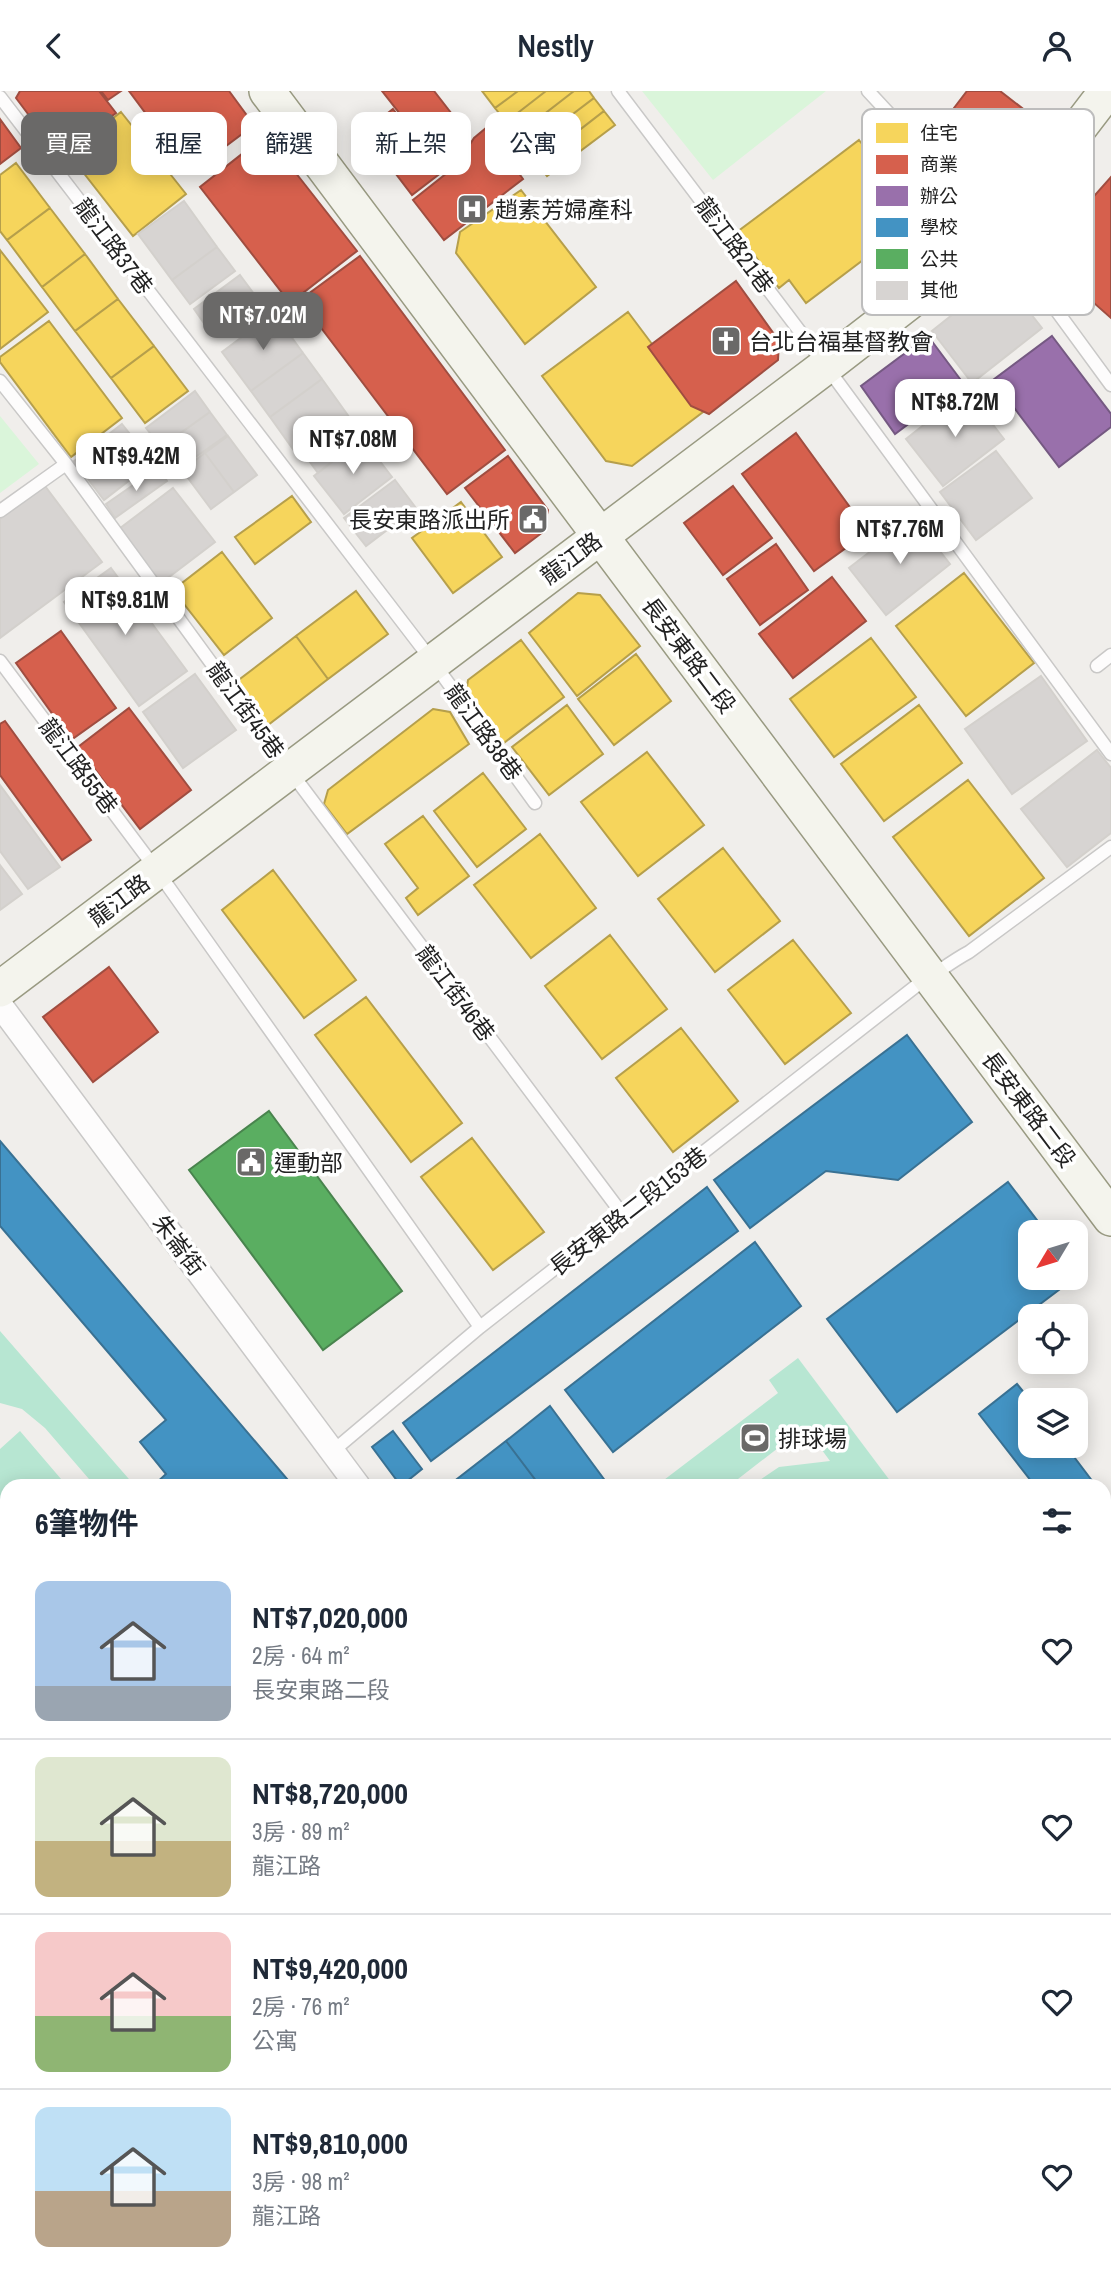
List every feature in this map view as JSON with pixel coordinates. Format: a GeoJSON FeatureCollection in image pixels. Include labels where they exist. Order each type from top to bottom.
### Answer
{"type":"FeatureCollection","features":[{"type":"Feature","properties":{"kind":"street","name":"長安東路二段"},"geometry":{"type":"LineString","coordinates":[[267,91],[609,529],[939,970],[1111,1219]]}},
{"type":"Feature","properties":{"kind":"street","name":"長安東路二段"},"geometry":{"type":"LineString","coordinates":[[296,91],[609,529]]}},
{"type":"Feature","properties":{"kind":"street","name":"龍江路"},"geometry":{"type":"LineString","coordinates":[[1093,109],[1107,91]]}},
{"type":"Feature","properties":{"kind":"street","name":"龍江路"},"geometry":{"type":"LineString","coordinates":[[0,989],[892,315]]}},
{"type":"Feature","properties":{"kind":"street","name":"長安東路二段"},"geometry":{"type":"LineString","coordinates":[[939,970],[1111,1179]]}},
{"type":"Feature","properties":{"kind":"street","name":"朱崙街"},"geometry":{"type":"LineString","coordinates":[[0,1005],[353,1479]]}},
{"type":"Feature","properties":{"kind":"lane","name":"龍江路21巷"},"geometry":{"type":"LineString","coordinates":[[618,91],[826,366],[1111,754]]}},
{"type":"Feature","properties":{"kind":"lane"},"geometry":{"type":"LineString","coordinates":[[868,91],[885,109]]}},
{"type":"Feature","properties":{"kind":"lane","name":"龍江路37巷"},"geometry":{"type":"LineString","coordinates":[[0,97],[433,662]]}},
{"type":"Feature","properties":{"kind":"lane"},"geometry":{"type":"LineString","coordinates":[[1060,315],[1111,385]]}},
{"type":"Feature","properties":{"kind":"lane","name":"龍江街45巷"},"geometry":{"type":"LineString","coordinates":[[0,381],[66,464],[290,771]]}},
{"type":"Feature","properties":{"kind":"lane"},"geometry":{"type":"LineString","coordinates":[[0,511],[66,464]]}},
{"type":"Feature","properties":{"kind":"lane"},"geometry":{"type":"LineString","coordinates":[[1097,666],[1111,655]]}},
{"type":"Feature","properties":{"kind":"lane","name":"龍江路55巷"},"geometry":{"type":"LineString","coordinates":[[0,661],[158,872],[480,1327]]}},
{"type":"Feature","properties":{"kind":"lane","name":"龍江路38巷"},"geometry":{"type":"LineString","coordinates":[[433,662],[534,803]]}},
{"type":"Feature","properties":{"kind":"lane","name":"龍江街46巷"},"geometry":{"type":"LineString","coordinates":[[290,771],[623,1215]]}},
{"type":"Feature","properties":{"kind":"lane","name":"長安東路二段153巷"},"geometry":{"type":"LineString","coordinates":[[332,1451],[480,1327],[916,986],[968,952],[1111,847]]}},
{"type":"Feature","properties":{"kind":"green space"},"geometry":{"type":"Polygon","coordinates":[[[642,91],[826,91],[713,180],[642,91]]]}},
{"type":"Feature","properties":{"kind":"green space"},"geometry":{"type":"Polygon","coordinates":[[[0,416],[39,464],[0,493],[0,416]]]}},
{"type":"Feature","properties":{"kind":"green space"},"geometry":{"type":"Polygon","coordinates":[[[0,1331],[129,1479],[89,1479],[45,1428],[22,1409],[0,1403],[0,1331]]]}},
{"type":"Feature","properties":{"kind":"green space"},"geometry":{"type":"Polygon","coordinates":[[[798,1358],[889,1479],[761,1479],[779,1467],[830,1461],[805,1427],[738,1479],[665,1479],[778,1393],[769,1380],[798,1358]]]}},
{"type":"Feature","properties":{"kind":"green space"},"geometry":{"type":"Polygon","coordinates":[[[20,1431],[61,1479],[0,1479],[0,1449],[20,1431]]]}},
{"type":"Feature","properties":{"kind":"building: 住宅"},"geometry":{"type":"Polygon","coordinates":[[[482,91],[518,91],[495,108],[482,91]]]}},
{"type":"Feature","properties":{"kind":"building: 住宅"},"geometry":{"type":"Polygon","coordinates":[[[518,91],[546,91],[519,112],[498,112],[495,108],[518,91]]]}},
{"type":"Feature","properties":{"kind":"building: 住宅"},"geometry":{"type":"Polygon","coordinates":[[[546,91],[574,91],[547,112],[519,112],[546,91]]]}},
{"type":"Feature","properties":{"kind":"building: 住宅"},"geometry":{"type":"Polygon","coordinates":[[[574,91],[589,91],[594,98],[576,112],[547,112],[574,91]]]}},
{"type":"Feature","properties":{"kind":"building: 住宅"},"geometry":{"type":"Polygon","coordinates":[[[594,98],[604,111],[581,129],[581,112],[576,112],[594,98]]]}},
{"type":"Feature","properties":{"kind":"building: 住宅"},"geometry":{"type":"Polygon","coordinates":[[[604,111],[615,125],[581,150],[581,129],[604,111]]]}},
{"type":"Feature","properties":{"kind":"building: 住宅"},"geometry":{"type":"Polygon","coordinates":[[[121,112],[131,125],[131,175],[171,175],[186,194],[133,236],[85,175],[117,175],[117,115],[121,112]]]}},
{"type":"Feature","properties":{"kind":"building: 住宅"},"geometry":{"type":"Polygon","coordinates":[[[859,140],[862,144],[862,261],[806,303],[789,280],[779,288],[737,232],[859,140]]]}},
{"type":"Feature","properties":{"kind":"building: 住宅"},"geometry":{"type":"Polygon","coordinates":[[[16,163],[21,175],[25,175],[50,208],[7,240],[0,231],[0,175],[16,163]]]}},
{"type":"Feature","properties":{"kind":"building: 住宅"},"geometry":{"type":"Polygon","coordinates":[[[521,190],[596,287],[525,344],[456,253],[460,232],[521,190]]]}},
{"type":"Feature","properties":{"kind":"building: 住宅"},"geometry":{"type":"Polygon","coordinates":[[[50,208],[85,254],[42,287],[7,240],[50,208]]]}},
{"type":"Feature","properties":{"kind":"building: 住宅"},"geometry":{"type":"Polygon","coordinates":[[[0,250],[48,312],[0,349],[0,250]]]}},
{"type":"Feature","properties":{"kind":"building: 住宅"},"geometry":{"type":"Polygon","coordinates":[[[85,254],[118,299],[75,331],[42,287],[85,254]]]}},
{"type":"Feature","properties":{"kind":"building: 住宅"},"geometry":{"type":"Polygon","coordinates":[[[118,299],[154,346],[111,378],[75,331],[118,299]]]}},
{"type":"Feature","properties":{"kind":"building: 住宅"},"geometry":{"type":"Polygon","coordinates":[[[628,312],[703,412],[632,466],[606,461],[542,376],[628,312]]]}},
{"type":"Feature","properties":{"kind":"building: 住宅"},"geometry":{"type":"Polygon","coordinates":[[[49,321],[122,418],[71,457],[0,362],[0,357],[49,321]]]}},
{"type":"Feature","properties":{"kind":"building: 住宅"},"geometry":{"type":"Polygon","coordinates":[[[154,346],[188,391],[145,423],[111,378],[154,346]]]}},
{"type":"Feature","properties":{"kind":"building: 住宅"},"geometry":{"type":"Polygon","coordinates":[[[292,496],[311,522],[255,564],[235,537],[292,496]]]}},
{"type":"Feature","properties":{"kind":"building: 住宅"},"geometry":{"type":"Polygon","coordinates":[[[461,502],[502,557],[453,593],[412,538],[461,502]]]}},
{"type":"Feature","properties":{"kind":"building: 住宅"},"geometry":{"type":"Polygon","coordinates":[[[222,552],[272,618],[224,655],[173,590],[222,552]]]}},
{"type":"Feature","properties":{"kind":"building: 住宅"},"geometry":{"type":"Polygon","coordinates":[[[964,573],[1034,663],[966,716],[896,626],[964,573]]]}},
{"type":"Feature","properties":{"kind":"building: 住宅"},"geometry":{"type":"Polygon","coordinates":[[[356,591],[388,634],[328,679],[296,636],[356,591]]]}},
{"type":"Feature","properties":{"kind":"building: 住宅"},"geometry":{"type":"Polygon","coordinates":[[[578,593],[600,595],[640,646],[577,696],[529,633],[578,593]]]}},
{"type":"Feature","properties":{"kind":"building: 住宅"},"geometry":{"type":"Polygon","coordinates":[[[296,636],[328,679],[268,725],[236,682],[296,636]]]}},
{"type":"Feature","properties":{"kind":"building: 住宅"},"geometry":{"type":"Polygon","coordinates":[[[871,638],[916,697],[834,757],[790,699],[871,638]]]}},
{"type":"Feature","properties":{"kind":"building: 住宅"},"geometry":{"type":"Polygon","coordinates":[[[521,640],[564,697],[500,746],[465,700],[468,680],[521,640]]]}},
{"type":"Feature","properties":{"kind":"building: 住宅"},"geometry":{"type":"Polygon","coordinates":[[[636,654],[671,701],[614,745],[578,699],[636,654]]]}},
{"type":"Feature","properties":{"kind":"building: 住宅"},"geometry":{"type":"Polygon","coordinates":[[[567,705],[603,754],[549,795],[512,747],[567,705]]]}},
{"type":"Feature","properties":{"kind":"building: 住宅"},"geometry":{"type":"Polygon","coordinates":[[[919,705],[962,763],[884,821],[841,764],[919,705]]]}},
{"type":"Feature","properties":{"kind":"building: 住宅"},"geometry":{"type":"Polygon","coordinates":[[[433,709],[450,712],[469,744],[347,834],[324,804],[328,790],[433,709]]]}},
{"type":"Feature","properties":{"kind":"building: 住宅"},"geometry":{"type":"Polygon","coordinates":[[[647,752],[704,825],[638,876],[581,802],[647,752]]]}},
{"type":"Feature","properties":{"kind":"building: 住宅"},"geometry":{"type":"Polygon","coordinates":[[[483,773],[526,829],[477,867],[434,811],[483,773]]]}},
{"type":"Feature","properties":{"kind":"building: 住宅"},"geometry":{"type":"Polygon","coordinates":[[[968,780],[1044,878],[969,936],[893,837],[968,780]]]}},
{"type":"Feature","properties":{"kind":"building: 住宅"},"geometry":{"type":"Polygon","coordinates":[[[423,816],[469,876],[418,915],[406,898],[418,888],[385,844],[423,816]]]}},
{"type":"Feature","properties":{"kind":"building: 住宅"},"geometry":{"type":"Polygon","coordinates":[[[540,834],[596,908],[531,958],[474,885],[540,834]]]}},
{"type":"Feature","properties":{"kind":"building: 住宅"},"geometry":{"type":"Polygon","coordinates":[[[723,848],[780,921],[715,972],[658,899],[723,848]]]}},
{"type":"Feature","properties":{"kind":"building: 住宅"},"geometry":{"type":"Polygon","coordinates":[[[273,870],[356,980],[304,1018],[222,910],[273,870]]]}},
{"type":"Feature","properties":{"kind":"building: 住宅"},"geometry":{"type":"Polygon","coordinates":[[[610,935],[667,1009],[602,1059],[545,986],[610,935]]]}},
{"type":"Feature","properties":{"kind":"building: 住宅"},"geometry":{"type":"Polygon","coordinates":[[[793,940],[851,1013],[785,1064],[728,990],[793,940]]]}},
{"type":"Feature","properties":{"kind":"building: 住宅"},"geometry":{"type":"Polygon","coordinates":[[[366,997],[462,1123],[411,1162],[315,1035],[366,997]]]}},
{"type":"Feature","properties":{"kind":"building: 住宅"},"geometry":{"type":"Polygon","coordinates":[[[681,1028],[738,1101],[673,1152],[616,1078],[681,1028]]]}},
{"type":"Feature","properties":{"kind":"building: 住宅"},"geometry":{"type":"Polygon","coordinates":[[[472,1138],[544,1232],[493,1270],[421,1177],[472,1138]]]}},
{"type":"Feature","properties":{"kind":"building: 商業"},"geometry":{"type":"Polygon","coordinates":[[[20,91],[99,91],[115,112],[27,112],[16,98],[20,91]]]}},
{"type":"Feature","properties":{"kind":"building: 商業"},"geometry":{"type":"Polygon","coordinates":[[[101,91],[121,91],[108,100],[101,91]]]}},
{"type":"Feature","properties":{"kind":"building: 商業"},"geometry":{"type":"Polygon","coordinates":[[[129,91],[229,91],[244,112],[241,112],[241,135],[227,145],[227,112],[145,112],[129,91]]]}},
{"type":"Feature","properties":{"kind":"building: 商業"},"geometry":{"type":"Polygon","coordinates":[[[382,91],[434,91],[450,112],[398,112],[382,91]]]}},
{"type":"Feature","properties":{"kind":"building: 商業"},"geometry":{"type":"Polygon","coordinates":[[[967,91],[1000,91],[1023,109],[953,109],[967,91]]]}},
{"type":"Feature","properties":{"kind":"building: 商業"},"geometry":{"type":"Polygon","coordinates":[[[0,119],[21,148],[0,164],[0,119]]]}},
{"type":"Feature","properties":{"kind":"building: 商業"},"geometry":{"type":"Polygon","coordinates":[[[485,129],[485,175],[520,175],[523,179],[444,240],[413,200],[444,175],[471,175],[471,143],[485,129]]]}},
{"type":"Feature","properties":{"kind":"building: 商業"},"geometry":{"type":"Polygon","coordinates":[[[241,155],[241,175],[297,175],[357,251],[290,303],[200,187],[215,175],[227,175],[227,166],[241,155]]]}},
{"type":"Feature","properties":{"kind":"building: 商業"},"geometry":{"type":"Polygon","coordinates":[[[397,175],[438,175],[412,195],[397,175]]]}},
{"type":"Feature","properties":{"kind":"building: 商業"},"geometry":{"type":"Polygon","coordinates":[[[1111,177],[1111,318],[1094,303],[1094,196],[1111,177]]]}},
{"type":"Feature","properties":{"kind":"building: 商業"},"geometry":{"type":"Polygon","coordinates":[[[360,256],[505,450],[447,494],[300,300],[360,256]]]}},
{"type":"Feature","properties":{"kind":"building: 商業"},"geometry":{"type":"Polygon","coordinates":[[[736,281],[779,341],[778,360],[709,414],[691,406],[648,347],[736,281]]]}},
{"type":"Feature","properties":{"kind":"building: 商業"},"geometry":{"type":"Polygon","coordinates":[[[796,433],[868,532],[814,571],[742,474],[796,433]]]}},
{"type":"Feature","properties":{"kind":"building: 商業"},"geometry":{"type":"Polygon","coordinates":[[[508,456],[548,510],[543,532],[515,553],[465,488],[508,456]]]}},
{"type":"Feature","properties":{"kind":"building: 商業"},"geometry":{"type":"Polygon","coordinates":[[[733,486],[772,538],[723,575],[684,523],[733,486]]]}},
{"type":"Feature","properties":{"kind":"building: 商業"},"geometry":{"type":"Polygon","coordinates":[[[776,544],[808,590],[760,625],[727,579],[776,544]]]}},
{"type":"Feature","properties":{"kind":"building: 商業"},"geometry":{"type":"Polygon","coordinates":[[[832,577],[866,621],[793,678],[759,634],[832,577]]]}},
{"type":"Feature","properties":{"kind":"building: 商業"},"geometry":{"type":"Polygon","coordinates":[[[61,631],[116,708],[71,740],[16,663],[61,631]]]}},
{"type":"Feature","properties":{"kind":"building: 商業"},"geometry":{"type":"Polygon","coordinates":[[[129,708],[191,790],[140,829],[78,747],[129,708]]]}},
{"type":"Feature","properties":{"kind":"building: 商業"},"geometry":{"type":"Polygon","coordinates":[[[5,721],[91,840],[62,860],[0,775],[0,724],[5,721]]]}},
{"type":"Feature","properties":{"kind":"building: 商業"},"geometry":{"type":"Polygon","coordinates":[[[109,967],[158,1032],[93,1082],[43,1017],[109,967]]]}},
{"type":"Feature","properties":{"kind":"building: 辦公"},"geometry":{"type":"Polygon","coordinates":[[[928,336],[963,383],[895,434],[861,386],[928,336]]]}},
{"type":"Feature","properties":{"kind":"building: 辦公"},"geometry":{"type":"Polygon","coordinates":[[[1052,336],[1111,414],[1111,427],[1059,467],[993,380],[1052,336]]]}},
{"type":"Feature","properties":{"kind":"building: 學校"},"geometry":{"type":"Polygon","coordinates":[[[907,1035],[972,1122],[898,1180],[826,1171],[750,1228],[714,1180],[907,1035]]]}},
{"type":"Feature","properties":{"kind":"building: 學校"},"geometry":{"type":"Polygon","coordinates":[[[0,1141],[287,1479],[161,1479],[166,1474],[140,1442],[166,1420],[0,1226],[0,1141]]]}},
{"type":"Feature","properties":{"kind":"building: 學校"},"geometry":{"type":"Polygon","coordinates":[[[1008,1182],[1037,1220],[1018,1220],[1018,1290],[1059,1290],[1040,1304],[1018,1304],[1018,1321],[897,1412],[827,1319],[1008,1182]]]}},
{"type":"Feature","properties":{"kind":"building: 學校"},"geometry":{"type":"Polygon","coordinates":[[[707,1187],[738,1231],[431,1461],[403,1423],[707,1187]]]}},
{"type":"Feature","properties":{"kind":"building: 學校"},"geometry":{"type":"Polygon","coordinates":[[[755,1242],[801,1306],[613,1452],[565,1390],[755,1242]]]}},
{"type":"Feature","properties":{"kind":"building: 學校"},"geometry":{"type":"Polygon","coordinates":[[[1017,1384],[1020,1388],[1018,1388],[1018,1458],[1075,1458],[1091,1479],[1030,1479],[979,1414],[1017,1384]]]}},
{"type":"Feature","properties":{"kind":"building: 學校"},"geometry":{"type":"Polygon","coordinates":[[[550,1406],[604,1479],[457,1479],[550,1406]]]}},
{"type":"Feature","properties":{"kind":"building: 學校"},"geometry":{"type":"Polygon","coordinates":[[[550,1406],[604,1479],[535,1479],[506,1441],[550,1406]]]}},
{"type":"Feature","properties":{"kind":"building: 學校"},"geometry":{"type":"Polygon","coordinates":[[[393,1431],[422,1469],[410,1479],[396,1479],[372,1447],[393,1431]]]}},
{"type":"Feature","properties":{"kind":"building: 學校"},"geometry":{"type":"Polygon","coordinates":[[[506,1441],[535,1479],[457,1479],[506,1441]]]}},
{"type":"Feature","properties":{"kind":"building: 公共"},"geometry":{"type":"Polygon","coordinates":[[[269,1111],[402,1291],[323,1350],[189,1170],[269,1111]]]}},
{"type":"Feature","properties":{"kind":"building: 其他"},"geometry":{"type":"Polygon","coordinates":[[[184,201],[217,247],[172,280],[138,234],[184,201]]]}},
{"type":"Feature","properties":{"kind":"building: 其他"},"geometry":{"type":"Polygon","coordinates":[[[217,247],[235,271],[190,304],[172,280],[217,247]]]}},
{"type":"Feature","properties":{"kind":"building: 其他"},"geometry":{"type":"Polygon","coordinates":[[[240,275],[260,302],[213,336],[194,309],[240,275]]]}},
{"type":"Feature","properties":{"kind":"building: 其他"},"geometry":{"type":"Polygon","coordinates":[[[274,313],[303,353],[251,391],[222,352],[274,313]]]}},
{"type":"Feature","properties":{"kind":"building: 其他"},"geometry":{"type":"Polygon","coordinates":[[[952,315],[1032,315],[1042,328],[972,383],[932,331],[952,315]]]}},
{"type":"Feature","properties":{"kind":"building: 其他"},"geometry":{"type":"Polygon","coordinates":[[[303,353],[322,379],[270,417],[251,391],[303,353]]]}},
{"type":"Feature","properties":{"kind":"building: 其他"},"geometry":{"type":"Polygon","coordinates":[[[322,379],[352,421],[300,459],[270,417],[322,379]]]}},
{"type":"Feature","properties":{"kind":"building: 其他"},"geometry":{"type":"Polygon","coordinates":[[[195,391],[210,412],[161,447],[146,428],[195,391]]]}},
{"type":"Feature","properties":{"kind":"building: 其他"},"geometry":{"type":"Polygon","coordinates":[[[967,391],[1004,439],[943,486],[906,439],[967,391]]]}},
{"type":"Feature","properties":{"kind":"building: 其他"},"geometry":{"type":"Polygon","coordinates":[[[210,412],[227,435],[177,470],[161,447],[210,412]]]}},
{"type":"Feature","properties":{"kind":"building: 其他"},"geometry":{"type":"Polygon","coordinates":[[[122,424],[130,434],[81,472],[73,462],[122,424]]]}},
{"type":"Feature","properties":{"kind":"building: 其他"},"geometry":{"type":"Polygon","coordinates":[[[351,424],[362,438],[318,473],[307,458],[351,424]]]}},
{"type":"Feature","properties":{"kind":"building: 其他"},"geometry":{"type":"Polygon","coordinates":[[[133,436],[153,462],[104,500],[84,474],[133,436]]]}},
{"type":"Feature","properties":{"kind":"building: 其他"},"geometry":{"type":"Polygon","coordinates":[[[228,436],[257,475],[234,492],[205,453],[228,436]]]}},
{"type":"Feature","properties":{"kind":"building: 其他"},"geometry":{"type":"Polygon","coordinates":[[[362,438],[392,477],[344,514],[314,476],[362,438]]]}},
{"type":"Feature","properties":{"kind":"building: 其他"},"geometry":{"type":"Polygon","coordinates":[[[996,451],[1032,498],[976,540],[940,492],[996,451]]]}},
{"type":"Feature","properties":{"kind":"building: 其他"},"geometry":{"type":"Polygon","coordinates":[[[205,453],[234,492],[211,509],[182,470],[205,453]]]}},
{"type":"Feature","properties":{"kind":"building: 其他"},"geometry":{"type":"Polygon","coordinates":[[[158,468],[167,481],[115,518],[106,504],[158,468]]]}},
{"type":"Feature","properties":{"kind":"building: 其他"},"geometry":{"type":"Polygon","coordinates":[[[395,480],[416,508],[366,546],[344,518],[395,480]]]}},
{"type":"Feature","properties":{"kind":"building: 其他"},"geometry":{"type":"Polygon","coordinates":[[[45,486],[102,562],[0,638],[0,519],[45,486]]]}},
{"type":"Feature","properties":{"kind":"building: 其他"},"geometry":{"type":"Polygon","coordinates":[[[173,488],[215,542],[161,583],[119,529],[173,488]]]}},
{"type":"Feature","properties":{"kind":"building: 其他"},"geometry":{"type":"Polygon","coordinates":[[[914,518],[950,564],[886,615],[849,568],[914,518]]]}},
{"type":"Feature","properties":{"kind":"building: 其他"},"geometry":{"type":"Polygon","coordinates":[[[111,568],[187,671],[139,706],[64,602],[111,568]]]}},
{"type":"Feature","properties":{"kind":"building: 其他"},"geometry":{"type":"Polygon","coordinates":[[[195,674],[236,730],[183,768],[143,712],[195,674]]]}},
{"type":"Feature","properties":{"kind":"building: 其他"},"geometry":{"type":"Polygon","coordinates":[[[1041,676],[1087,741],[1012,794],[965,729],[1041,676]]]}},
{"type":"Feature","properties":{"kind":"building: 其他"},"geometry":{"type":"Polygon","coordinates":[[[1097,750],[1111,768],[1111,833],[1067,867],[1021,809],[1097,750]]]}},
{"type":"Feature","properties":{"kind":"building: 其他"},"geometry":{"type":"Polygon","coordinates":[[[0,785],[60,867],[28,889],[0,851],[0,785]]]}},
{"type":"Feature","properties":{"kind":"building: 其他"},"geometry":{"type":"Polygon","coordinates":[[[0,865],[22,894],[0,910],[0,865]]]}},
{"type":"Feature","properties":{"kind":"place","name":"趙素芳婦產科"},"geometry":{"type":"Point","coordinates":[472,209]}},
{"type":"Feature","properties":{"kind":"place","name":"台北台福基督教會"},"geometry":{"type":"Point","coordinates":[726,341]}},
{"type":"Feature","properties":{"kind":"place","name":"長安東路派出所"},"geometry":{"type":"Point","coordinates":[533,519]}},
{"type":"Feature","properties":{"kind":"place","name":"運動部"},"geometry":{"type":"Point","coordinates":[251,1162]}},
{"type":"Feature","properties":{"kind":"place","name":"排球場"},"geometry":{"type":"Point","coordinates":[755,1438]}}]}
